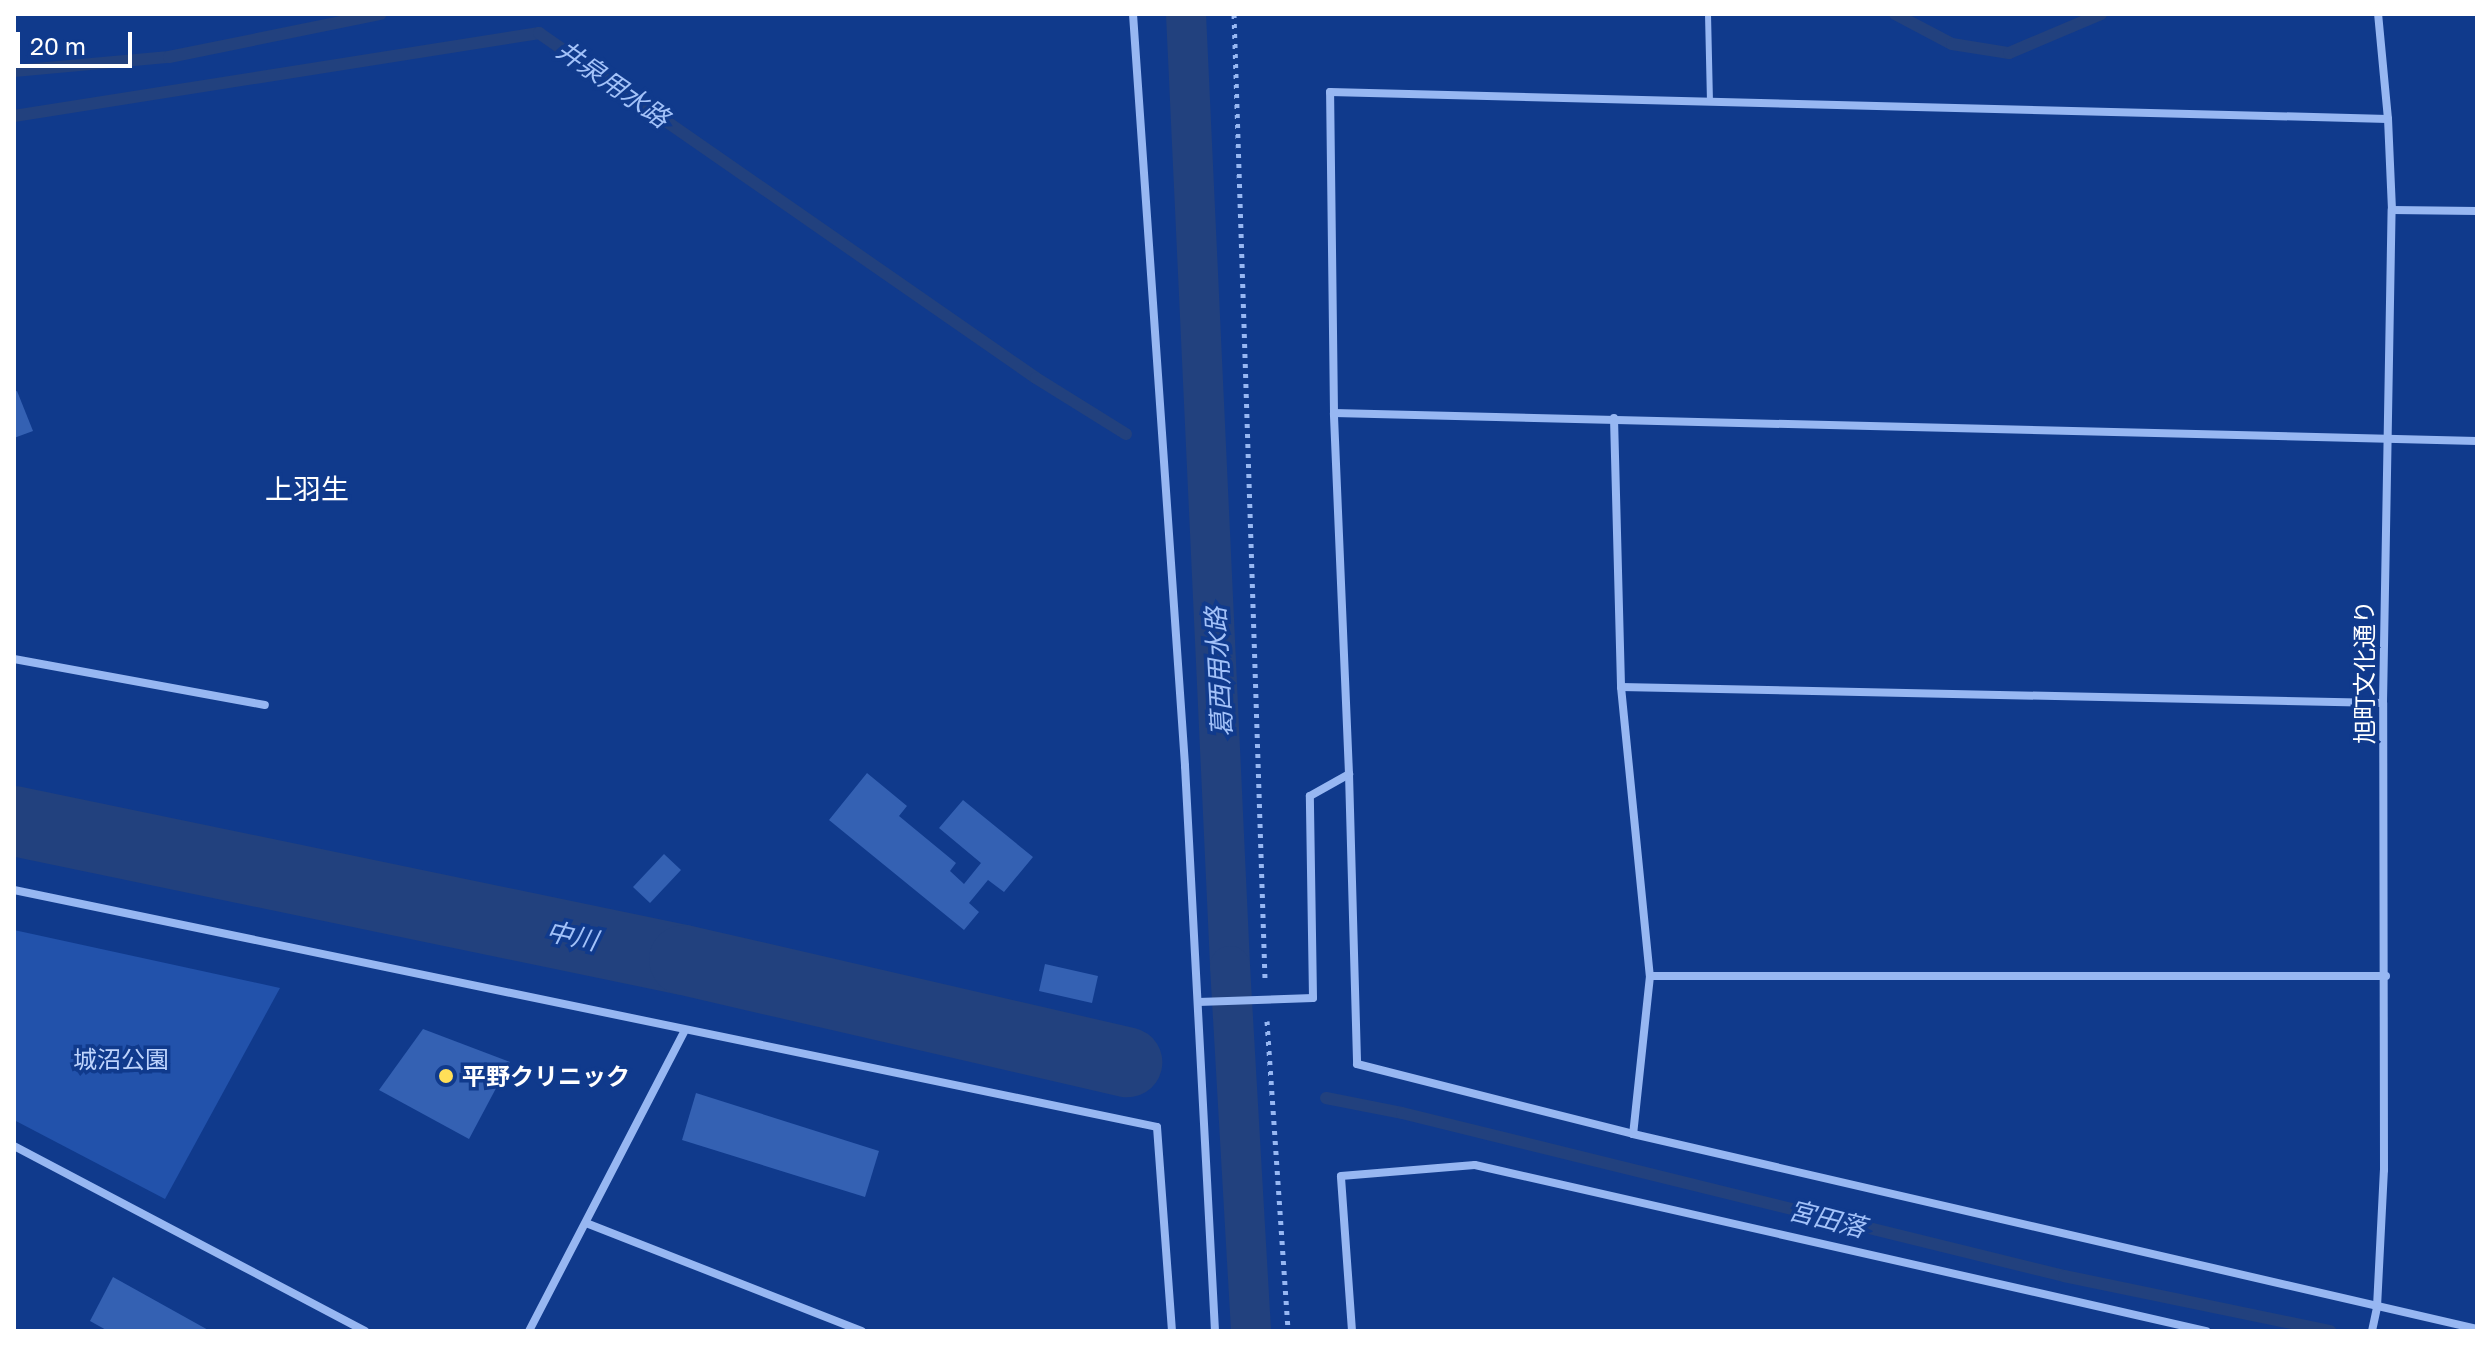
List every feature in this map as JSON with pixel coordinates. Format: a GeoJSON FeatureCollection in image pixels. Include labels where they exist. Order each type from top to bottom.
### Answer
{"type":"FeatureCollection","features":[{"type":"Feature","properties":{"kind":"street"},"geometry":{"type":"LineString","coordinates":[[1133,14],[1198,1002],[1215,1331]]}},
{"type":"Feature","properties":{"kind":"street","name":"旭町文化通り"},"geometry":{"type":"LineString","coordinates":[[2372,1331],[2377,1307],[2384,1170],[2386,976],[2383,703],[2392,210],[2388,119],[2378,14]]}},
{"type":"Feature","properties":{"kind":"street"},"geometry":{"type":"LineString","coordinates":[[2388,119],[1330,92],[1334,413],[1357,1064],[1633,1134],[2477,1329]]}},
{"type":"Feature","properties":{"kind":"street"},"geometry":{"type":"LineString","coordinates":[[2392,210],[2477,211]]}},
{"type":"Feature","properties":{"kind":"street"},"geometry":{"type":"LineString","coordinates":[[1334,413],[2477,441]]}},
{"type":"Feature","properties":{"kind":"street"},"geometry":{"type":"LineString","coordinates":[[1614,418],[1621,687],[1650,976],[1633,1134]]}},
{"type":"Feature","properties":{"kind":"street"},"geometry":{"type":"LineString","coordinates":[[14,659],[265,705]]}},
{"type":"Feature","properties":{"kind":"street"},"geometry":{"type":"LineString","coordinates":[[1621,687],[2383,703]]}},
{"type":"Feature","properties":{"kind":"street"},"geometry":{"type":"LineString","coordinates":[[1198,1002],[1313,998],[1310,796],[1349,774]]}},
{"type":"Feature","properties":{"kind":"street"},"geometry":{"type":"LineString","coordinates":[[14,890],[684,1032],[1157,1127],[1172,1331]]}},
{"type":"Feature","properties":{"kind":"street"},"geometry":{"type":"LineString","coordinates":[[1650,976],[2386,976]]}},
{"type":"Feature","properties":{"kind":"street"},"geometry":{"type":"LineString","coordinates":[[529,1331],[684,1032]]}},
{"type":"Feature","properties":{"kind":"street"},"geometry":{"type":"LineString","coordinates":[[14,1146],[365,1331]]}},
{"type":"Feature","properties":{"kind":"street"},"geometry":{"type":"LineString","coordinates":[[1352,1331],[1341,1176],[1475,1165],[2206,1331]]}},
{"type":"Feature","properties":{"kind":"street"},"geometry":{"type":"LineString","coordinates":[[586,1223],[862,1331]]}},
{"type":"Feature","properties":{"kind":"lane"},"geometry":{"type":"LineString","coordinates":[[1708,14],[1710,101]]}},
{"type":"Feature","properties":{"kind":"path"},"geometry":{"type":"LineString","coordinates":[[1234,14],[1266,999],[1288,1331]]}},
{"type":"Feature","properties":{"kind":"green space","name":"城沼公園"},"geometry":{"type":"Polygon","coordinates":[[[14,930],[280,988],[165,1199],[14,1120],[14,930]]]}},
{"type":"Feature","properties":{"kind":"building"},"geometry":{"type":"Polygon","coordinates":[[[17,391],[33,431],[14,438],[14,392],[17,391]]]}},
{"type":"Feature","properties":{"kind":"building"},"geometry":{"type":"Polygon","coordinates":[[[867,773],[907,806],[899,816],[956,863],[950,871],[964,884],[981,863],[939,828],[963,800],[1033,857],[1004,892],[988,880],[969,903],[979,912],[964,930],[829,820],[867,773]]]}},
{"type":"Feature","properties":{"kind":"building"},"geometry":{"type":"Polygon","coordinates":[[[664,854],[681,870],[650,903],[633,887],[664,854]]]}},
{"type":"Feature","properties":{"kind":"building"},"geometry":{"type":"Polygon","coordinates":[[[1045,964],[1098,976],[1092,1003],[1039,991],[1045,964]]]}},
{"type":"Feature","properties":{"kind":"building","name":"平野クリニック"},"geometry":{"type":"Polygon","coordinates":[[[423,1029],[510,1062],[469,1139],[379,1090],[423,1029]]]}},
{"type":"Feature","properties":{"kind":"building"},"geometry":{"type":"Polygon","coordinates":[[[696,1093],[879,1151],[865,1197],[682,1140],[696,1093]]]}},
{"type":"Feature","properties":{"kind":"building"},"geometry":{"type":"Polygon","coordinates":[[[113,1277],[210,1331],[108,1331],[90,1321],[113,1277]]]}},
{"type":"Feature","properties":{"kind":"waterway"},"geometry":{"type":"LineString","coordinates":[[14,71],[169,57],[381,14]]}},
{"type":"Feature","properties":{"kind":"waterway","name":"葛西用水路"},"geometry":{"type":"LineString","coordinates":[[1186,14],[1230,966],[1251,1331]]}},
{"type":"Feature","properties":{"kind":"waterway"},"geometry":{"type":"LineString","coordinates":[[1895,14],[1952,44],[2009,53],[2101,14]]}},
{"type":"Feature","properties":{"kind":"waterway","name":"井泉用水路"},"geometry":{"type":"LineString","coordinates":[[14,116],[539,33],[1036,378],[1126,434]]}},
{"type":"Feature","properties":{"kind":"waterway","name":"中川"},"geometry":{"type":"LineString","coordinates":[[14,821],[684,960],[1127,1062]]}},
{"type":"Feature","properties":{"kind":"waterway","name":"宮田落"},"geometry":{"type":"LineString","coordinates":[[1326,1098],[1402,1113],[2064,1276],[2330,1331]]}},
{"type":"Feature","properties":{"kind":"place","name":"平野クリニック"},"geometry":{"type":"Point","coordinates":[446,1076]}},
{"type":"Feature","properties":{"kind":"district","name":"上羽生"},"geometry":{"type":"Point","coordinates":[307,489]}}]}
